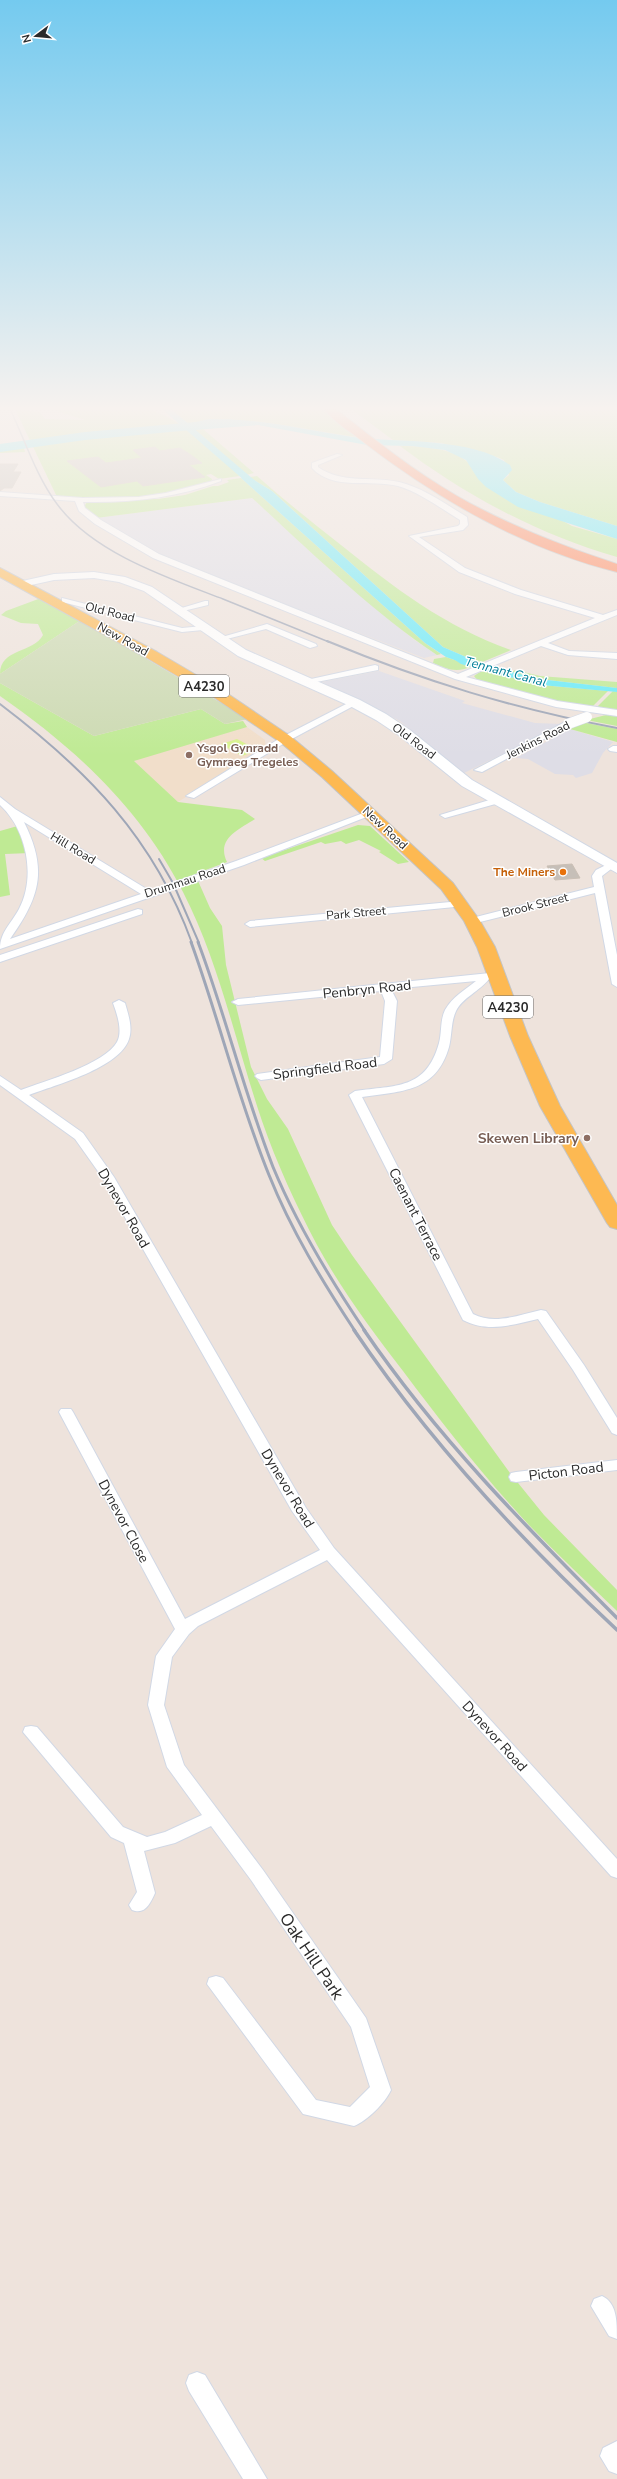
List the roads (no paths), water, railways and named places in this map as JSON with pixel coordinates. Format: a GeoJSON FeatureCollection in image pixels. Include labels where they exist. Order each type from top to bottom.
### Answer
{"type":"FeatureCollection","features":[{"type":"Feature","properties":{"kind":"highway"},"geometry":{"type":"LineString","coordinates":[[504,525],[523,534],[615,566]]}},
{"type":"Feature","properties":{"kind":"highway"},"geometry":{"type":"LineString","coordinates":[[525,525],[615,566]]}},
{"type":"Feature","properties":{"kind":"main road","name":"New Road"},"geometry":{"type":"LineString","coordinates":[[0,572],[220,695],[285,739],[433,872],[461,904],[472,921],[491,976],[550,1106],[617,1223]]}},
{"type":"Feature","properties":{"kind":"main road","name":"Old Road"},"geometry":{"type":"LineString","coordinates":[[22,584],[75,575],[112,577],[148,589],[219,639],[261,662],[355,703],[405,733],[467,783],[613,867]]}},
{"type":"Feature","properties":{"kind":"street"},"geometry":{"type":"LineString","coordinates":[[103,525],[156,556],[458,677],[556,704],[617,713]]}},
{"type":"Feature","properties":{"kind":"street"},"geometry":{"type":"LineString","coordinates":[[464,525],[460,528],[413,536],[462,570],[518,592],[604,618]]}},
{"type":"Feature","properties":{"kind":"street","name":"Old Road"},"geometry":{"type":"LineString","coordinates":[[65,600],[182,630],[203,628]]}},
{"type":"Feature","properties":{"kind":"street"},"geometry":{"type":"LineString","coordinates":[[179,610],[205,603]]}},
{"type":"Feature","properties":{"kind":"street"},"geometry":{"type":"LineString","coordinates":[[458,677],[617,612]]}},
{"type":"Feature","properties":{"kind":"street"},"geometry":{"type":"LineString","coordinates":[[219,639],[267,626],[313,646]]}},
{"type":"Feature","properties":{"kind":"street"},"geometry":{"type":"LineString","coordinates":[[541,643],[568,654],[617,656]]}},
{"type":"Feature","properties":{"kind":"street"},"geometry":{"type":"LineString","coordinates":[[306,681],[375,668]]}},
{"type":"Feature","properties":{"kind":"street"},"geometry":{"type":"LineString","coordinates":[[191,796],[285,739],[355,703]]}},
{"type":"Feature","properties":{"kind":"street","name":"Jenkins Road"},"geometry":{"type":"LineString","coordinates":[[479,770],[568,724],[598,711]]}},
{"type":"Feature","properties":{"kind":"street","name":"Hill Road"},"geometry":{"type":"LineString","coordinates":[[0,800],[12,811],[147,894]]}},
{"type":"Feature","properties":{"kind":"street"},"geometry":{"type":"LineString","coordinates":[[444,815],[496,801]]}},
{"type":"Feature","properties":{"kind":"street"},"geometry":{"type":"LineString","coordinates":[[0,945],[18,919],[33,886],[30,852],[19,820],[12,811]]}},
{"type":"Feature","properties":{"kind":"street","name":"Drummau Road"},"geometry":{"type":"LineString","coordinates":[[0,945],[240,863],[369,814]]}},
{"type":"Feature","properties":{"kind":"street"},"geometry":{"type":"LineString","coordinates":[[613,867],[600,872],[597,876],[598,889],[617,984]]}},
{"type":"Feature","properties":{"kind":"street","name":"Brook Street"},"geometry":{"type":"LineString","coordinates":[[472,921],[598,889]]}},
{"type":"Feature","properties":{"kind":"street","name":"Park Street"},"geometry":{"type":"LineString","coordinates":[[250,924],[461,904]]}},
{"type":"Feature","properties":{"kind":"street","name":"Drummau Road"},"geometry":{"type":"LineString","coordinates":[[0,959],[138,912]]}},
{"type":"Feature","properties":{"kind":"street","name":"Penbryn Road"},"geometry":{"type":"LineString","coordinates":[[238,1002],[491,976]]}},
{"type":"Feature","properties":{"kind":"street","name":"Caenant Terrace"},"geometry":{"type":"LineString","coordinates":[[491,976],[455,1005],[450,1011],[445,1040],[437,1067],[428,1077],[419,1083],[355,1095],[468,1317],[477,1323],[490,1324],[541,1314],[579,1368],[617,1430]]}},
{"type":"Feature","properties":{"kind":"street","name":"Springfield Road"},"geometry":{"type":"LineString","coordinates":[[261,1076],[380,1062],[386,1059],[391,1025],[391,1001],[384,986]]}},
{"type":"Feature","properties":{"kind":"street"},"geometry":{"type":"LineString","coordinates":[[21,1094],[105,1061],[123,1042],[125,1021],[119,1003]]}},
{"type":"Feature","properties":{"kind":"street","name":"Dynevor Road"},"geometry":{"type":"LineString","coordinates":[[0,1080],[79,1136],[108,1177],[300,1511],[329,1552],[617,1872]]}},
{"type":"Feature","properties":{"kind":"street","name":"Dynevor Close"},"geometry":{"type":"LineString","coordinates":[[66,1412],[187,1626]]}},
{"type":"Feature","properties":{"kind":"street","name":"Picton Road"},"geometry":{"type":"LineString","coordinates":[[516,1477],[617,1465]]}},
{"type":"Feature","properties":{"kind":"street"},"geometry":{"type":"LineString","coordinates":[[187,1626],[329,1552]]}},
{"type":"Feature","properties":{"kind":"street","name":"Oak Hill Park"},"geometry":{"type":"LineString","coordinates":[[187,1626],[164,1656],[156,1705],[176,1767],[257,1875],[359,2024],[381,2090],[354,2117],[310,2108],[216,1984]]}},
{"type":"Feature","properties":{"kind":"street"},"geometry":{"type":"LineString","coordinates":[[31,1732],[117,1832],[146,1844],[169,1838],[214,1817]]}},
{"type":"Feature","properties":{"kind":"street"},"geometry":{"type":"LineString","coordinates":[[132,1838],[146,1892],[138,1905]]}},
{"type":"Feature","properties":{"kind":"street"},"geometry":{"type":"LineString","coordinates":[[602,2306],[617,2328]]}},
{"type":"Feature","properties":{"kind":"street"},"geometry":{"type":"LineString","coordinates":[[197,2383],[256,2479]]}},
{"type":"Feature","properties":{"kind":"water"},"geometry":{"type":"Polygon","coordinates":[[[293,525],[309,525],[443,647],[480,663],[472,666],[446,657],[425,643],[293,525]]]}},
{"type":"Feature","properties":{"kind":"water"},"geometry":{"type":"Polygon","coordinates":[[[573,525],[617,526],[617,539],[573,525]]]}},
{"type":"Feature","properties":{"kind":"water"},"geometry":{"type":"Polygon","coordinates":[[[492,667],[539,679],[617,688],[617,692],[541,685],[483,670],[492,667]]]}},
{"type":"Feature","properties":{"kind":"waterway","name":"Tennant Canal"},"geometry":{"type":"LineString","coordinates":[[454,656],[465,662],[510,675]]}},
{"type":"Feature","properties":{"kind":"railway"},"geometry":{"type":"LineString","coordinates":[[76,525],[90,537],[111,550],[156,573],[329,642]]}},
{"type":"Feature","properties":{"kind":"railway"},"geometry":{"type":"LineString","coordinates":[[327,641],[399,669],[506,703],[617,728]]}},
{"type":"Feature","properties":{"kind":"railway"},"geometry":{"type":"LineString","coordinates":[[0,704],[61,754],[89,781],[114,809],[137,839],[158,871],[176,905],[192,943]]}},
{"type":"Feature","properties":{"kind":"railway"},"geometry":{"type":"LineString","coordinates":[[159,859],[173,883],[199,943]]}},
{"type":"Feature","properties":{"kind":"railway"},"geometry":{"type":"LineString","coordinates":[[191,942],[211,1000],[238,1088],[269,1175],[287,1216],[308,1255],[355,1331]]}},
{"type":"Feature","properties":{"kind":"railway"},"geometry":{"type":"LineString","coordinates":[[198,942],[253,1111],[282,1189],[303,1231],[339,1292],[365,1331]]}},
{"type":"Feature","properties":{"kind":"railway"},"geometry":{"type":"LineString","coordinates":[[354,1330],[413,1411],[477,1488],[546,1561],[617,1630]]}},
{"type":"Feature","properties":{"kind":"railway"},"geometry":{"type":"LineString","coordinates":[[364,1330],[421,1407],[452,1444],[516,1515],[617,1618]]}},
{"type":"Feature","properties":{"kind":"place","name":"Ysgol Gynradd Gymraeg Tregeles"},"geometry":{"type":"Point","coordinates":[189,755]}},
{"type":"Feature","properties":{"kind":"place","name":"The Miners"},"geometry":{"type":"Point","coordinates":[563,872]}},
{"type":"Feature","properties":{"kind":"place","name":"Skewen Library"},"geometry":{"type":"Point","coordinates":[587,1138]}}]}
